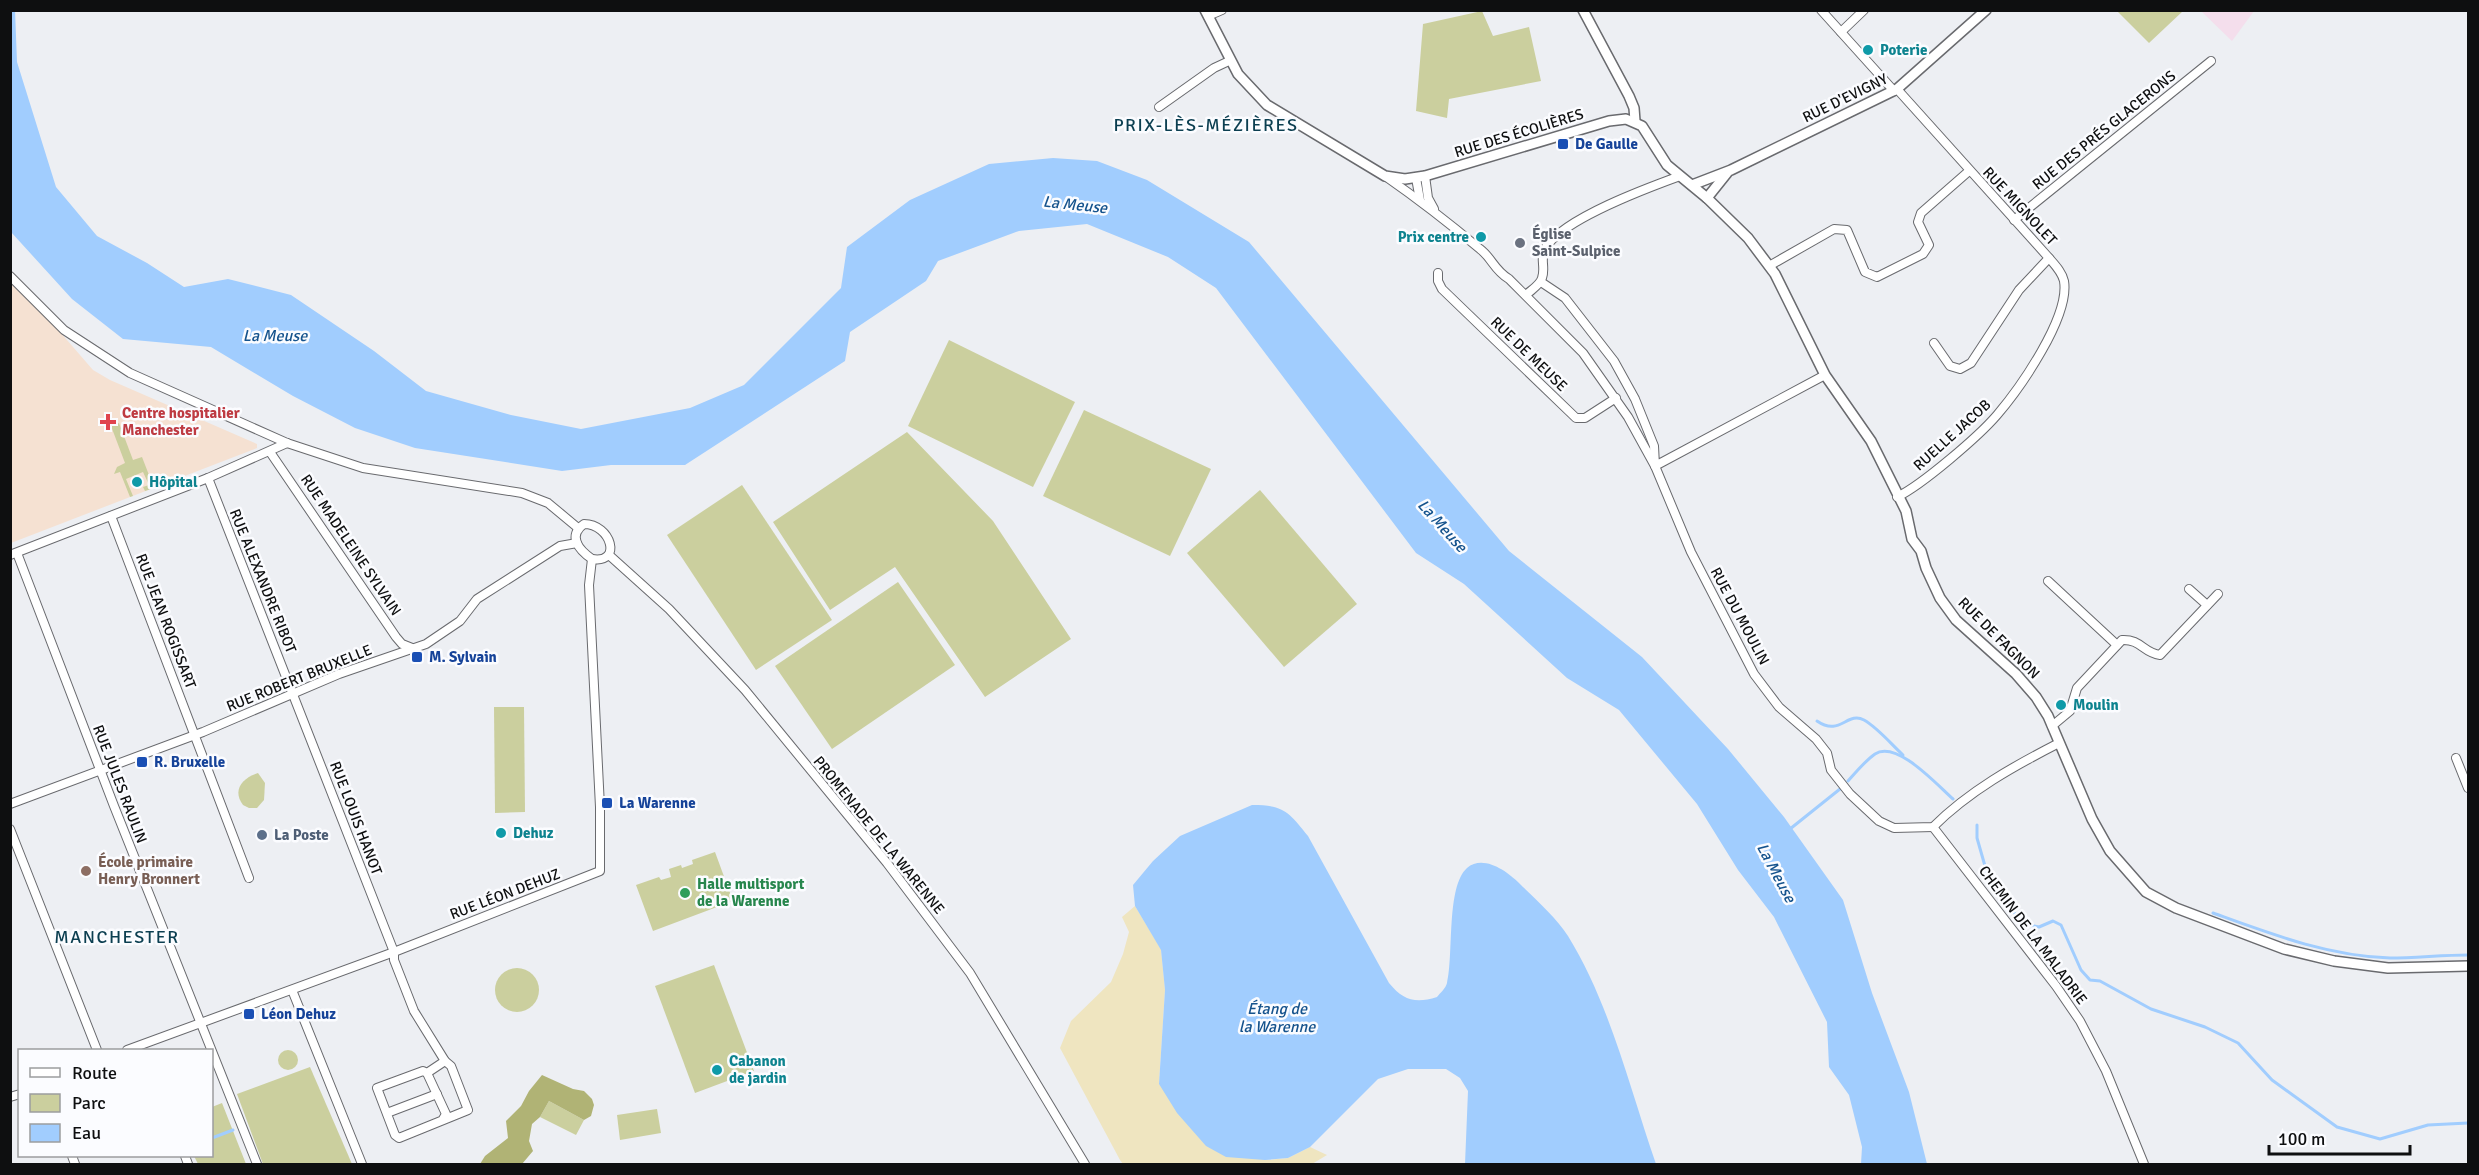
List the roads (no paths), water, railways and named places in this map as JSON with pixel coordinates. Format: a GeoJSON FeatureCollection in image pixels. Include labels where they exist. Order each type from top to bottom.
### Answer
{"type":"FeatureCollection","features":[{"type":"Feature","properties":{"kind":"street"},"geometry":{"type":"LineString","coordinates":[[1222,10],[1207,13],[1229,61],[1245,84],[1267,105],[1385,176],[1417,178]]}},
{"type":"Feature","properties":{"kind":"street"},"geometry":{"type":"LineString","coordinates":[[1583,10],[1629,96],[1634,108],[1635,122]]}},
{"type":"Feature","properties":{"kind":"street","name":"RUE MIGNOLET"},"geometry":{"type":"LineString","coordinates":[[1821,10],[2049,258],[2019,290],[1971,363],[1966,367],[1960,369],[1950,366],[1934,343]]}},
{"type":"Feature","properties":{"kind":"street"},"geometry":{"type":"LineString","coordinates":[[1841,32],[1864,10]]}},
{"type":"Feature","properties":{"kind":"street","name":"RUE D'EVIGNY"},"geometry":{"type":"LineString","coordinates":[[1692,185],[1731,170],[1896,90],[1986,10]]}},
{"type":"Feature","properties":{"kind":"street"},"geometry":{"type":"LineString","coordinates":[[1160,107],[1214,68],[1229,61]]}},
{"type":"Feature","properties":{"kind":"street","name":"RUE DES PRÉS GLACERONS"},"geometry":{"type":"LineString","coordinates":[[2014,220],[2211,61]]}},
{"type":"Feature","properties":{"kind":"street","name":"RUE DES ÉCOLIÈRES"},"geometry":{"type":"LineString","coordinates":[[1417,178],[1610,121],[1626,119],[1635,122]]}},
{"type":"Feature","properties":{"kind":"street","name":"RUE DE FAGNON"},"geometry":{"type":"LineString","coordinates":[[1635,122],[1646,129],[1664,160],[1748,238],[1769,266],[1825,375],[1871,441],[1906,511],[1912,539],[1921,551],[1930,577],[1947,609],[1968,632],[2011,669],[2029,688],[2052,726],[2092,819],[2110,851],[2146,892],[2176,908],[2284,949],[2334,960],[2388,968],[2469,966]]}},
{"type":"Feature","properties":{"kind":"street","name":"RUE D'EVIGNY"},"geometry":{"type":"LineString","coordinates":[[1707,198],[1716,184],[1731,170]]}},
{"type":"Feature","properties":{"kind":"street"},"geometry":{"type":"LineString","coordinates":[[1769,266],[1834,229],[1847,230],[1865,272],[1877,277],[1923,254],[1929,245],[1918,222],[1921,213],[1969,171]]}},
{"type":"Feature","properties":{"kind":"street","name":"RUE DU MOULIN"},"geometry":{"type":"LineString","coordinates":[[1385,176],[1435,211],[1482,250],[1498,272],[1526,295],[1583,353],[1616,398],[1655,465],[1691,552],[1747,662],[1779,707],[1815,739],[1827,753],[1831,770],[1850,794],[1879,820],[1894,828],[1933,827]]}},
{"type":"Feature","properties":{"kind":"street"},"geometry":{"type":"LineString","coordinates":[[1526,295],[1541,282],[1543,272],[1541,258],[1546,247],[1564,230],[1585,217],[1680,176]]}},
{"type":"Feature","properties":{"kind":"street"},"geometry":{"type":"LineString","coordinates":[[1417,178],[1420,200]]}},
{"type":"Feature","properties":{"kind":"street"},"geometry":{"type":"LineString","coordinates":[[1417,178],[1435,211]]}},
{"type":"Feature","properties":{"kind":"street","name":"RUELLE JACOB"},"geometry":{"type":"LineString","coordinates":[[1897,497],[1920,482],[1996,416],[2028,372],[2052,331],[2064,299],[2064,280],[2058,268],[2049,258]]}},
{"type":"Feature","properties":{"kind":"street","name":"RUE DE MEUSE"},"geometry":{"type":"LineString","coordinates":[[1438,273],[1438,281],[1442,289],[1576,418],[1585,418],[1616,398]]}},
{"type":"Feature","properties":{"kind":"street"},"geometry":{"type":"LineString","coordinates":[[10,276],[64,330],[130,373],[287,443],[363,468],[522,493],[548,503],[578,528]]}},
{"type":"Feature","properties":{"kind":"street","name":"RUE DU MOULIN"},"geometry":{"type":"LineString","coordinates":[[1541,282],[1565,298],[1614,361],[1635,399],[1654,446],[1655,465]]}},
{"type":"Feature","properties":{"kind":"street"},"geometry":{"type":"LineString","coordinates":[[1655,465],[1825,375]]}},
{"type":"Feature","properties":{"kind":"street"},"geometry":{"type":"LineString","coordinates":[[14,554],[208,478],[287,443]]}},
{"type":"Feature","properties":{"kind":"street","name":"RUE MADELEINE SYLVAIN"},"geometry":{"type":"LineString","coordinates":[[270,452],[396,637],[402,644],[412,648]]}},
{"type":"Feature","properties":{"kind":"street","name":"RUE ALEXANDRE RIBOT"},"geometry":{"type":"LineString","coordinates":[[208,478],[293,694]]}},
{"type":"Feature","properties":{"kind":"street","name":"RUE JEAN ROGISSART"},"geometry":{"type":"LineString","coordinates":[[111,516],[249,878]]}},
{"type":"Feature","properties":{"kind":"street"},"geometry":{"type":"LineString","coordinates":[[584,524],[592,524],[600,528],[611,545],[609,555],[599,560],[592,559],[577,543],[575,536],[578,528],[584,524]]}},
{"type":"Feature","properties":{"kind":"street","name":"RUE ROBERT BRUXELLE"},"geometry":{"type":"LineString","coordinates":[[10,804],[195,735],[293,694],[426,644],[460,621],[477,598],[560,546],[577,543]]}},
{"type":"Feature","properties":{"kind":"street","name":"RUE JULES RAULIN"},"geometry":{"type":"LineString","coordinates":[[14,554],[211,1049]]}},
{"type":"Feature","properties":{"kind":"street","name":"PROMENADE DE LA WARENNE"},"geometry":{"type":"LineString","coordinates":[[609,555],[669,609],[745,690],[887,863],[970,973],[1085,1164]]}},
{"type":"Feature","properties":{"kind":"street","name":"RUE LÉON DEHUZ"},"geometry":{"type":"LineString","coordinates":[[130,1049],[394,952],[600,871],[599,783],[589,585],[592,559]]}},
{"type":"Feature","properties":{"kind":"street"},"geometry":{"type":"LineString","coordinates":[[2048,581],[2117,645]]}},
{"type":"Feature","properties":{"kind":"street"},"geometry":{"type":"LineString","coordinates":[[2189,589],[2207,605]]}},
{"type":"Feature","properties":{"kind":"street"},"geometry":{"type":"LineString","coordinates":[[2052,726],[2070,711],[2077,688],[2122,640],[2132,639],[2153,654],[2160,655],[2218,594]]}},
{"type":"Feature","properties":{"kind":"street","name":"RUE LOUIS HANOT"},"geometry":{"type":"LineString","coordinates":[[293,694],[394,952],[394,960],[414,1011],[451,1066],[468,1110],[442,1119]]}},
{"type":"Feature","properties":{"kind":"street"},"geometry":{"type":"LineString","coordinates":[[1933,827],[1957,805],[1980,789],[2059,743]]}},
{"type":"Feature","properties":{"kind":"street"},"geometry":{"type":"LineString","coordinates":[[2456,758],[2469,788]]}},
{"type":"Feature","properties":{"kind":"street","name":"CHEMIN DE LA MALADRIE"},"geometry":{"type":"LineString","coordinates":[[1933,827],[2056,986],[2080,1021],[2106,1071],[2144,1164]]}},
{"type":"Feature","properties":{"kind":"street"},"geometry":{"type":"LineString","coordinates":[[10,830],[97,1049]]}},
{"type":"Feature","properties":{"kind":"street"},"geometry":{"type":"LineString","coordinates":[[292,990],[362,1164]]}},
{"type":"Feature","properties":{"kind":"street","name":"RUE JULES RAULIN"},"geometry":{"type":"LineString","coordinates":[[213,1055],[257,1164]]}},
{"type":"Feature","properties":{"kind":"street"},"geometry":{"type":"LineString","coordinates":[[427,1073],[445,1060]]}},
{"type":"Feature","properties":{"kind":"street"},"geometry":{"type":"LineString","coordinates":[[423,1071],[427,1073],[446,1114],[442,1119],[399,1138],[395,1135],[377,1088],[423,1071]]}},
{"type":"Feature","properties":{"kind":"street"},"geometry":{"type":"LineString","coordinates":[[387,1113],[437,1094]]}},
{"type":"Feature","properties":{"kind":"water","name":"La Meuse"},"geometry":{"type":"Polygon","coordinates":[[[15,10],[17,62],[56,187],[97,236],[147,263],[184,287],[228,279],[291,295],[374,351],[426,391],[511,415],[581,429],[690,408],[744,385],[841,288],[847,247],[910,200],[989,164],[1053,158],[1097,161],[1147,180],[1249,242],[1509,551],[1642,657],[1728,749],[1784,817],[1843,900],[1872,993],[1909,1092],[1927,1164],[1861,1164],[1862,1147],[1849,1095],[1829,1067],[1827,1022],[1774,917],[1738,870],[1697,804],[1619,710],[1567,678],[1464,584],[1416,553],[1216,288],[1168,257],[1087,224],[1019,231],[938,261],[926,281],[850,332],[845,361],[685,465],[611,465],[562,471],[415,448],[355,428],[293,396],[211,347],[123,339],[72,299],[11,232],[10,11],[15,10]]]}},
{"type":"Feature","properties":{"kind":"water","name":"Étang de la Warenne"},"geometry":{"type":"Polygon","coordinates":[[[1252,805],[1279,808],[1290,816],[1308,836],[1389,983],[1399,993],[1410,999],[1422,1000],[1437,997],[1446,985],[1453,905],[1460,877],[1467,868],[1473,864],[1487,863],[1514,878],[1558,922],[1583,962],[1618,1047],[1656,1164],[1465,1164],[1468,1091],[1460,1078],[1446,1069],[1408,1069],[1378,1079],[1310,1147],[1288,1158],[1265,1160],[1226,1157],[1206,1146],[1177,1113],[1159,1084],[1165,990],[1161,950],[1135,906],[1133,885],[1153,861],[1180,836],[1252,805]]]}},
{"type":"Feature","properties":{"kind":"waterway"},"geometry":{"type":"LineString","coordinates":[[1817,721],[1832,726],[1858,718],[1864,720],[1903,755]]}},
{"type":"Feature","properties":{"kind":"waterway"},"geometry":{"type":"LineString","coordinates":[[1848,781],[1871,757],[1884,751],[1905,758],[1953,799]]}},
{"type":"Feature","properties":{"kind":"waterway"},"geometry":{"type":"LineString","coordinates":[[1790,829],[1840,789]]}},
{"type":"Feature","properties":{"kind":"waterway"},"geometry":{"type":"LineString","coordinates":[[1977,825],[1977,838],[1991,887],[2024,924],[2039,927],[2053,921],[2061,925],[2081,970],[2090,980],[2100,981],[2151,1009],[2205,1027],[2238,1043],[2272,1080],[2337,1127],[2380,1139],[2428,1125],[2468,1123]]}},
{"type":"Feature","properties":{"kind":"waterway"},"geometry":{"type":"LineString","coordinates":[[2213,913],[2300,943],[2344,953],[2390,958],[2468,955]]}},
{"type":"Feature","properties":{"kind":"waterway"},"geometry":{"type":"LineString","coordinates":[[213,1138],[233,1130]]}},
{"type":"Feature","properties":{"kind":"place","name":"Poterie"},"geometry":{"type":"Point","coordinates":[1868,50]}},
{"type":"Feature","properties":{"kind":"place","name":"De Gaulle"},"geometry":{"type":"Point","coordinates":[1563,144]}},
{"type":"Feature","properties":{"kind":"place","name":"Prix centre"},"geometry":{"type":"Point","coordinates":[1481,237]}},
{"type":"Feature","properties":{"kind":"place","name":"Église Saint-Sulpice"},"geometry":{"type":"Point","coordinates":[1520,243]}},
{"type":"Feature","properties":{"kind":"place","name":"Centre hospitalier Manchester"},"geometry":{"type":"Point","coordinates":[108,422]}},
{"type":"Feature","properties":{"kind":"place","name":"Hôpital"},"geometry":{"type":"Point","coordinates":[137,482]}},
{"type":"Feature","properties":{"kind":"place","name":"M. Sylvain"},"geometry":{"type":"Point","coordinates":[417,657]}},
{"type":"Feature","properties":{"kind":"place","name":"Moulin"},"geometry":{"type":"Point","coordinates":[2061,705]}},
{"type":"Feature","properties":{"kind":"place","name":"R. Bruxelle"},"geometry":{"type":"Point","coordinates":[142,762]}},
{"type":"Feature","properties":{"kind":"place","name":"La Warenne"},"geometry":{"type":"Point","coordinates":[607,803]}},
{"type":"Feature","properties":{"kind":"place","name":"Dehuz"},"geometry":{"type":"Point","coordinates":[501,833]}},
{"type":"Feature","properties":{"kind":"place","name":"La Poste"},"geometry":{"type":"Point","coordinates":[262,835]}},
{"type":"Feature","properties":{"kind":"place","name":"École primaire Henry Bronnert"},"geometry":{"type":"Point","coordinates":[86,871]}},
{"type":"Feature","properties":{"kind":"place","name":"Halle multisport de la Warenne"},"geometry":{"type":"Point","coordinates":[685,893]}},
{"type":"Feature","properties":{"kind":"place","name":"Léon Dehuz"},"geometry":{"type":"Point","coordinates":[249,1014]}},
{"type":"Feature","properties":{"kind":"place","name":"Cabanon de jardin"},"geometry":{"type":"Point","coordinates":[717,1070]}},
{"type":"Feature","properties":{"kind":"district","name":"PRIX-LÈS-MÉZIÈRES"},"geometry":{"type":"Point","coordinates":[1206,125]}},
{"type":"Feature","properties":{"kind":"district","name":"MANCHESTER"},"geometry":{"type":"Point","coordinates":[117,937]}}]}
